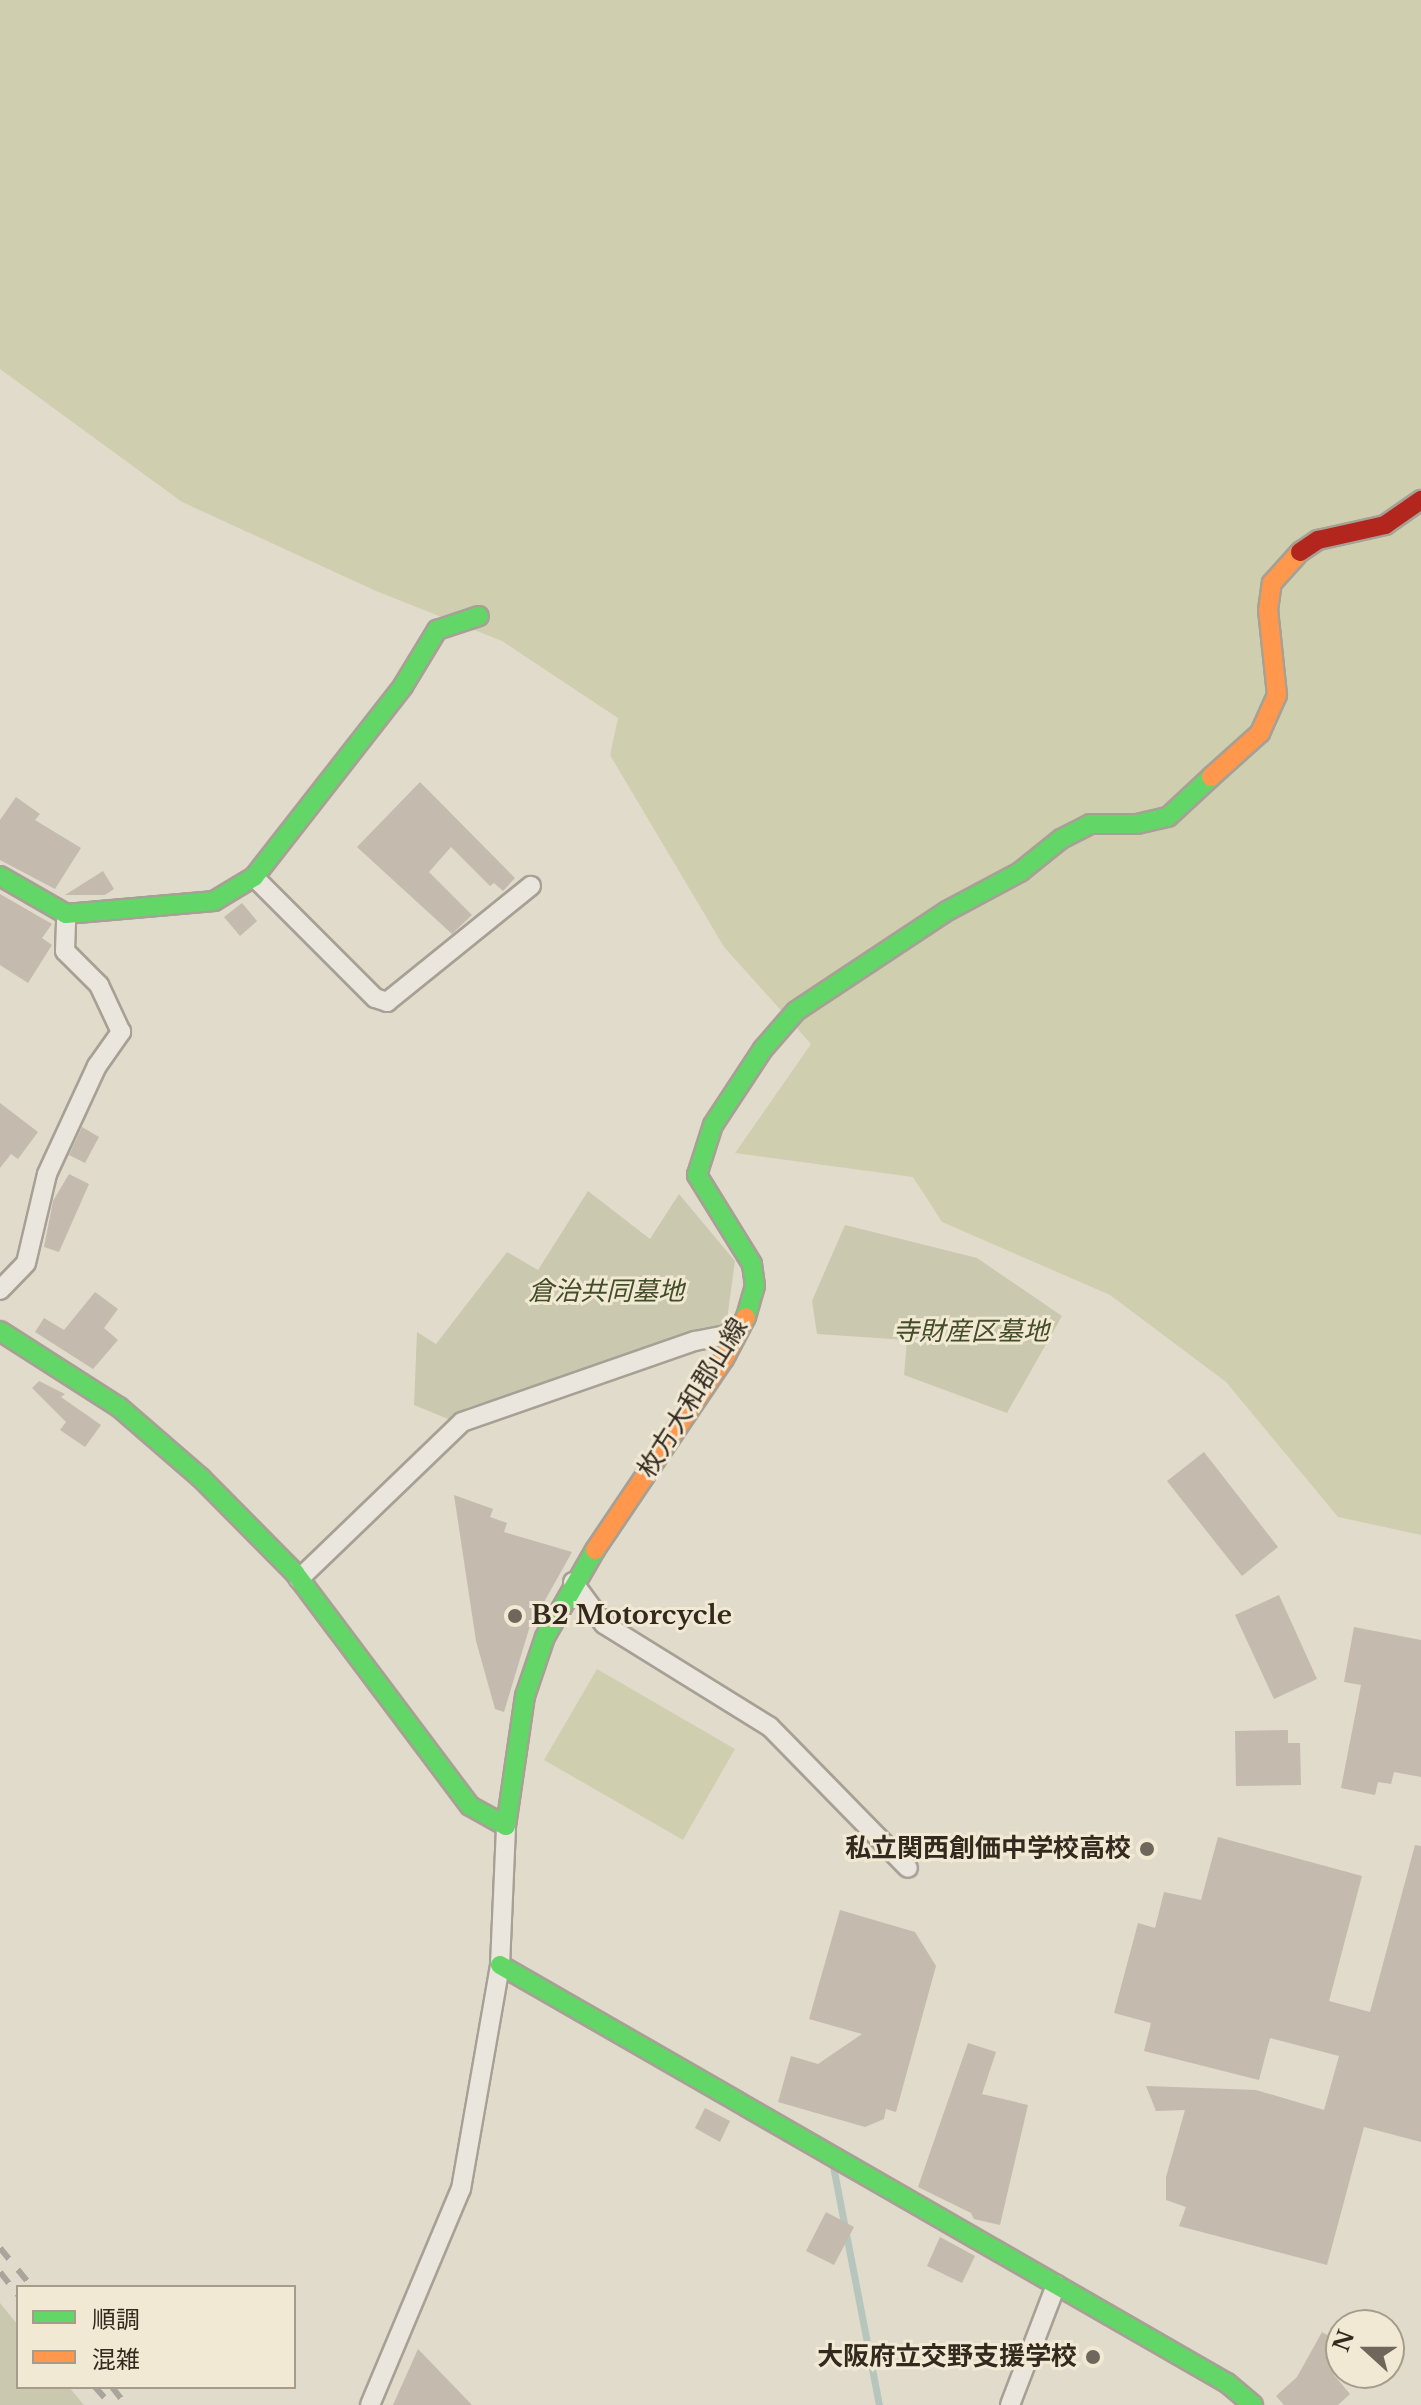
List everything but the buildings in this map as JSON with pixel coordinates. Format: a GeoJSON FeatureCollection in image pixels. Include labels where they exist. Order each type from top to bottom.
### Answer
{"type":"FeatureCollection","features":[{"type":"Feature","properties":{"kind":"main road","name":"枚方大和郡山線"},"geometry":{"type":"LineString","coordinates":[[506,1826],[525,1696],[545,1637],[573,1582],[737,1333],[755,1286],[752,1264],[706,1197],[697,1175],[713,1125],[763,1049],[796,1011],[947,911],[1020,872],[1061,839],[1090,824],[1137,824],[1168,817],[1260,733],[1277,695],[1268,610],[1272,583],[1290,558],[1318,540],[1385,525],[1421,500]]}},
{"type":"Feature","properties":{"kind":"main road"},"geometry":{"type":"LineString","coordinates":[[0,876],[66,914],[214,901],[254,877],[403,686],[437,630],[479,616]]}},
{"type":"Feature","properties":{"kind":"main road"},"geometry":{"type":"LineString","coordinates":[[0,1331],[119,1407],[201,1478],[299,1579],[470,1806],[506,1826]]}},
{"type":"Feature","properties":{"kind":"main road"},"geometry":{"type":"LineString","coordinates":[[500,1965],[1227,2383],[1253,2405]]}},
{"type":"Feature","properties":{"kind":"street"},"geometry":{"type":"LineString","coordinates":[[254,877],[375,998],[387,1002],[531,886]]}},
{"type":"Feature","properties":{"kind":"street"},"geometry":{"type":"LineString","coordinates":[[0,1290],[26,1263],[47,1174],[97,1066],[121,1032],[99,985],[65,951],[66,914]]}},
{"type":"Feature","properties":{"kind":"street"},"geometry":{"type":"LineString","coordinates":[[299,1579],[462,1422],[695,1341],[737,1333]]}},
{"type":"Feature","properties":{"kind":"street"},"geometry":{"type":"LineString","coordinates":[[573,1582],[604,1624],[770,1727],[908,1868]]}},
{"type":"Feature","properties":{"kind":"street"},"geometry":{"type":"LineString","coordinates":[[370,2405],[461,2189],[500,1965],[506,1826]]}},
{"type":"Feature","properties":{"kind":"street"},"geometry":{"type":"LineString","coordinates":[[1010,2405],[1056,2285]]}},
{"type":"Feature","properties":{"kind":"green space"},"geometry":{"type":"Polygon","coordinates":[[[0,0],[1421,0],[1421,1535],[1338,1517],[1226,1382],[1110,1295],[942,1222],[913,1177],[735,1153],[811,1044],[724,947],[610,755],[618,718],[502,641],[376,591],[182,502],[0,369],[0,0]]]}},
{"type":"Feature","properties":{"kind":"green space","name":"倉治共同墓地"},"geometry":{"type":"Polygon","coordinates":[[[588,1191],[650,1239],[679,1194],[735,1261],[726,1327],[466,1408],[453,1421],[414,1405],[417,1332],[436,1344],[507,1252],[538,1270],[588,1191]]]}},
{"type":"Feature","properties":{"kind":"green space","name":"寺財産区墓地"},"geometry":{"type":"Polygon","coordinates":[[[845,1225],[977,1258],[1062,1316],[1007,1413],[904,1375],[907,1340],[817,1334],[812,1301],[845,1225]]]}},
{"type":"Feature","properties":{"kind":"green space"},"geometry":{"type":"Polygon","coordinates":[[[597,1669],[735,1749],[683,1840],[544,1760],[597,1669]]]}},
{"type":"Feature","properties":{"kind":"green space"},"geometry":{"type":"Polygon","coordinates":[[[0,2303],[16,2323],[16,2389],[71,2389],[84,2405],[0,2405],[0,2303]]]}},
{"type":"Feature","properties":{"kind":"waterway"},"geometry":{"type":"LineString","coordinates":[[833,2166],[879,2405]]}},
{"type":"Feature","properties":{"kind":"railway"},"geometry":{"type":"LineString","coordinates":[[0,2248],[30,2285]]}},
{"type":"Feature","properties":{"kind":"railway"},"geometry":{"type":"LineString","coordinates":[[0,2272],[16,2292]]}},
{"type":"Feature","properties":{"kind":"railway"},"geometry":{"type":"LineString","coordinates":[[97,2389],[111,2405]]}},
{"type":"Feature","properties":{"kind":"railway"},"geometry":{"type":"LineString","coordinates":[[114,2389],[126,2405]]}},
{"type":"Feature","properties":{"kind":"traffic: fast"},"geometry":{"type":"LineString","coordinates":[[0,876],[66,914],[214,901],[254,877],[403,686],[437,630],[479,616]]}},
{"type":"Feature","properties":{"kind":"traffic: fast"},"geometry":{"type":"LineString","coordinates":[[746,1317],[755,1286],[752,1264],[697,1175],[713,1125],[763,1049],[796,1011],[947,911],[1020,872],[1061,839],[1090,824],[1137,824],[1168,817],[1211,777]]}},
{"type":"Feature","properties":{"kind":"traffic: fast"},"geometry":{"type":"LineString","coordinates":[[0,1331],[119,1407],[201,1478],[295,1573],[470,1806],[506,1826],[525,1696],[545,1637],[595,1550]]}},
{"type":"Feature","properties":{"kind":"traffic: fast"},"geometry":{"type":"LineString","coordinates":[[500,1965],[1227,2383],[1253,2405]]}},
{"type":"Feature","properties":{"kind":"traffic: slow"},"geometry":{"type":"LineString","coordinates":[[1211,777],[1260,733],[1277,695],[1268,610],[1272,583],[1300,552]]}},
{"type":"Feature","properties":{"kind":"traffic: slow"},"geometry":{"type":"LineString","coordinates":[[595,1550],[724,1359],[746,1317]]}},
{"type":"Feature","properties":{"kind":"traffic: jam"},"geometry":{"type":"LineString","coordinates":[[1300,552],[1318,540],[1385,525],[1421,500]]}},
{"type":"Feature","properties":{"kind":"place","name":"B2 Motorcycle"},"geometry":{"type":"Point","coordinates":[515,1616]}},
{"type":"Feature","properties":{"kind":"place","name":"私立関西創価中学校高校"},"geometry":{"type":"Point","coordinates":[1147,1849]}},
{"type":"Feature","properties":{"kind":"place","name":"大阪府立交野支援学校"},"geometry":{"type":"Point","coordinates":[1093,2357]}}]}
